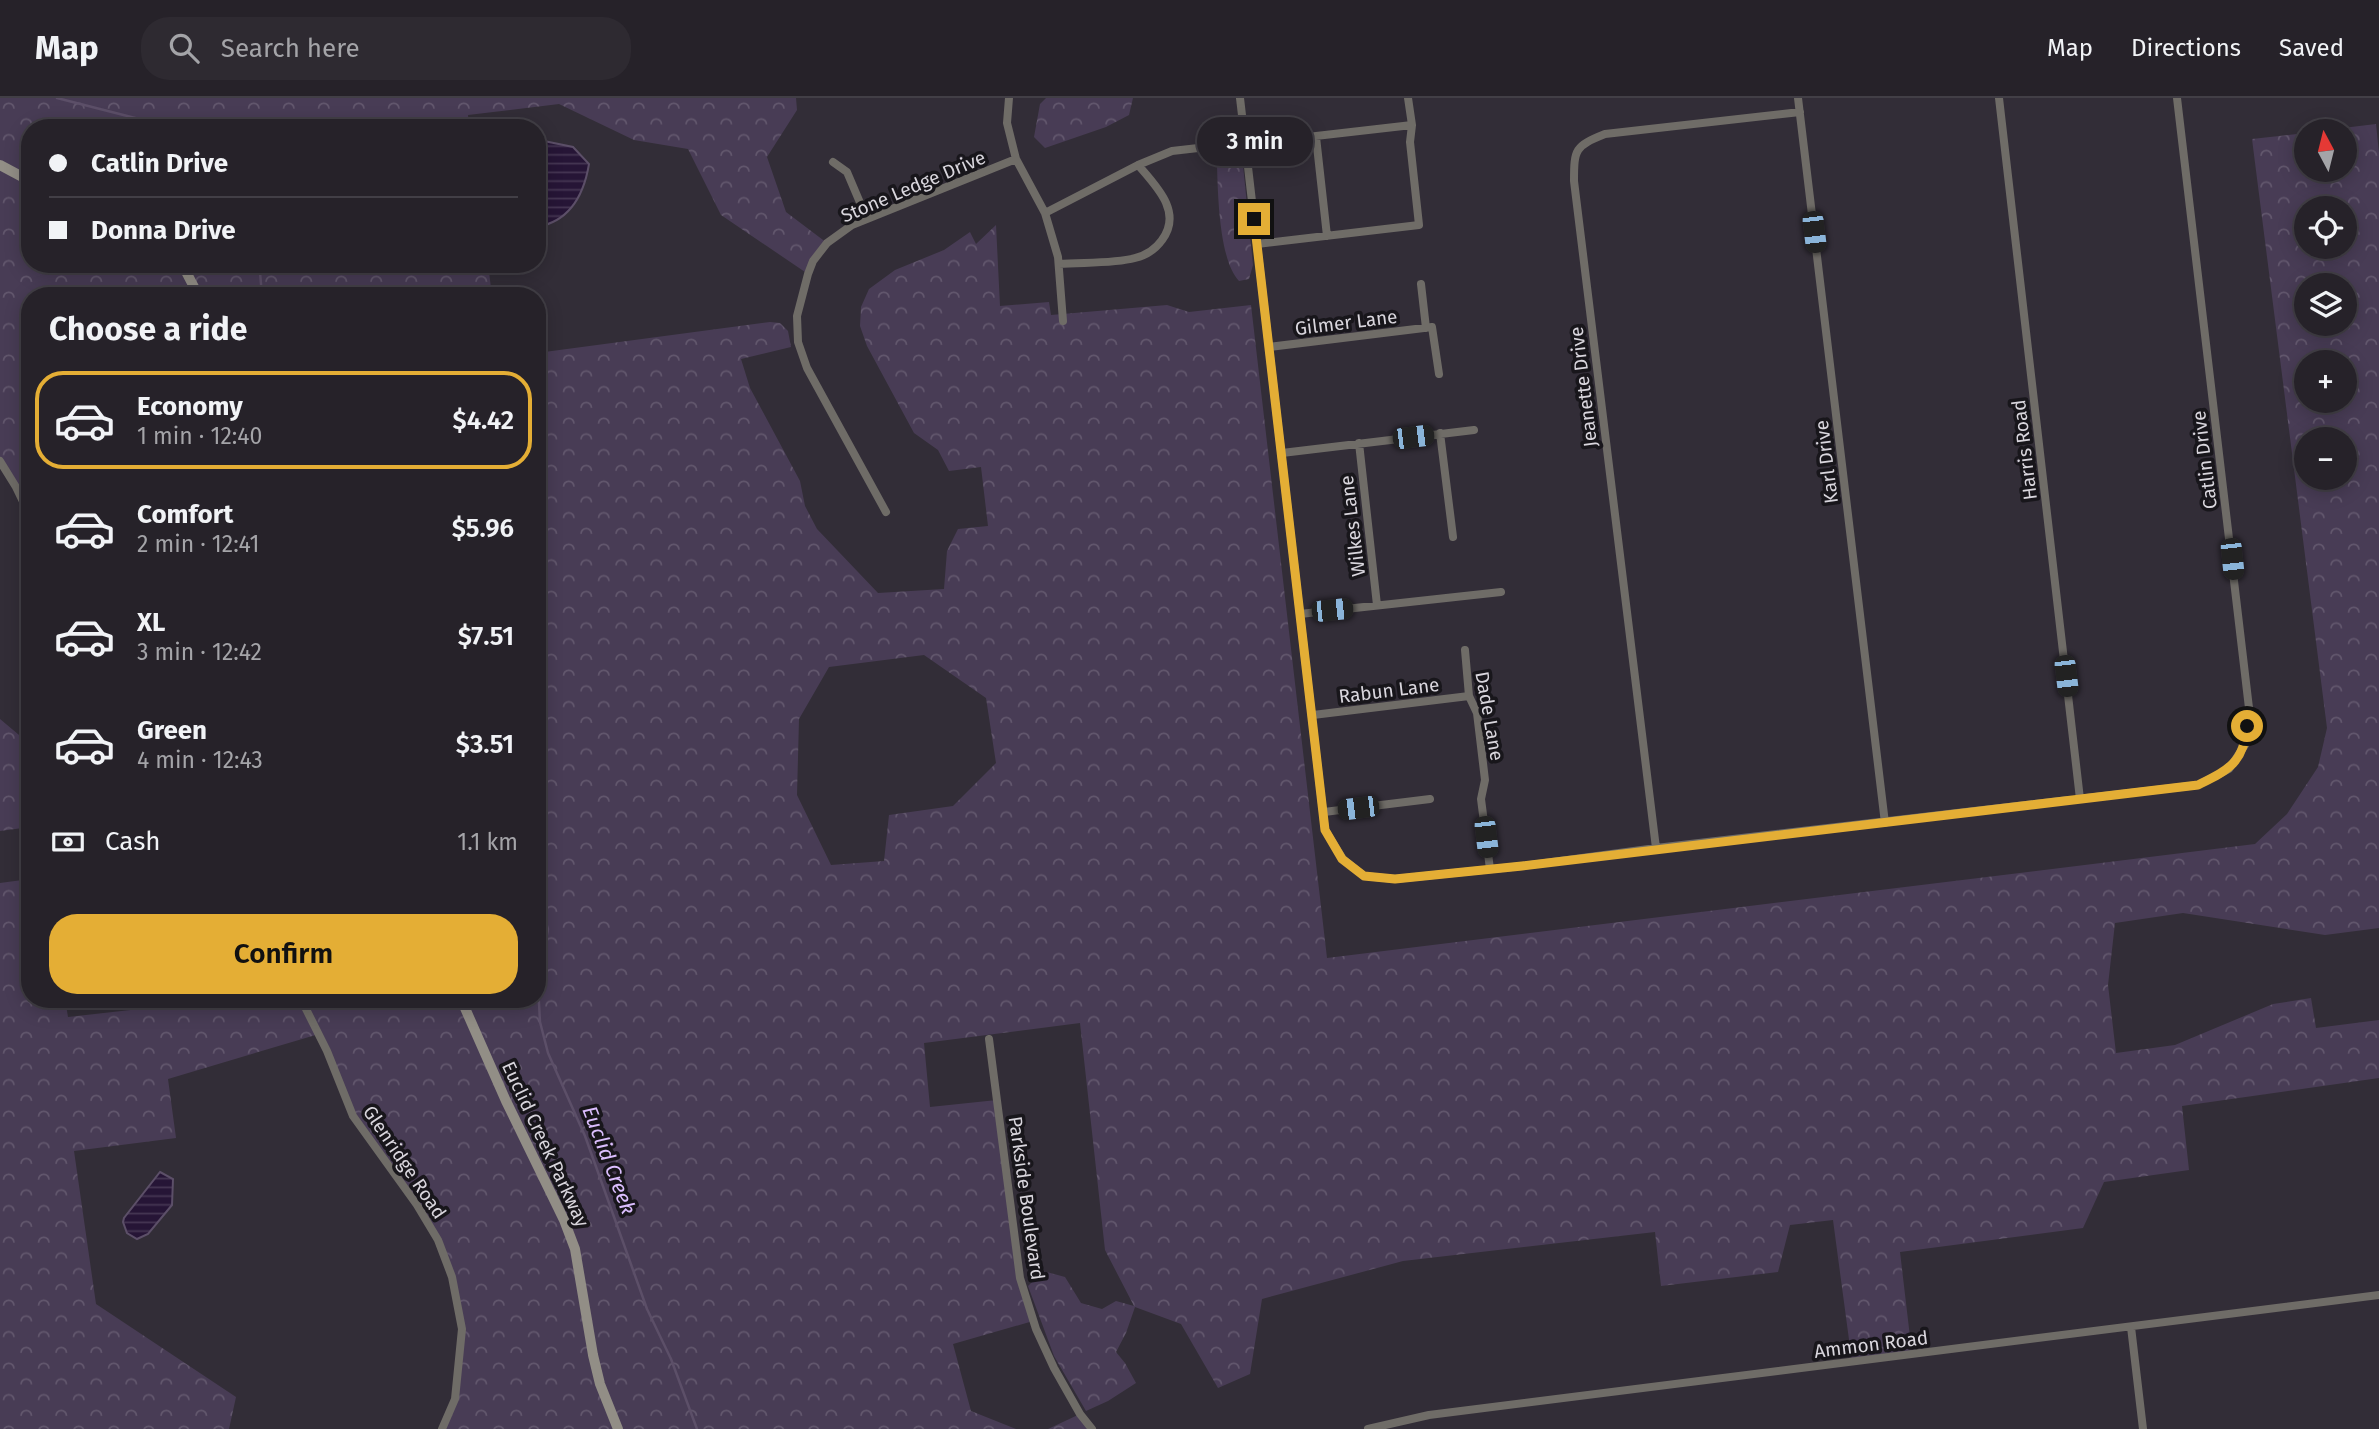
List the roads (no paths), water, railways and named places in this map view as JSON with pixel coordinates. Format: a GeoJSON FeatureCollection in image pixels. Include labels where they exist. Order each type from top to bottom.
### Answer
{"type":"FeatureCollection","features":[{"type":"Feature","properties":{"kind":"street"},"geometry":{"type":"LineString","coordinates":[[1009,98],[1007,123],[1016,159],[1045,213],[1059,264],[1063,321]]}},
{"type":"Feature","properties":{"kind":"street","name":"Catlin Drive"},"geometry":{"type":"LineString","coordinates":[[1240,98],[1325,830],[1342,859],[1364,876],[1395,879],[2198,785],[2229,769],[2245,745],[2249,708],[2177,98]]}},
{"type":"Feature","properties":{"kind":"street"},"geometry":{"type":"LineString","coordinates":[[1257,244],[1419,225],[1408,98]]}},
{"type":"Feature","properties":{"kind":"street","name":"Karl Drive"},"geometry":{"type":"LineString","coordinates":[[1798,98],[1885,823]]}},
{"type":"Feature","properties":{"kind":"street","name":"Harris Road"},"geometry":{"type":"LineString","coordinates":[[1999,98],[2080,799]]}},
{"type":"Feature","properties":{"kind":"street","name":"Jeanette Drive"},"geometry":{"type":"LineString","coordinates":[[1656,848],[1575,195],[1574,158],[1584,142],[1605,134],[1800,112]]}},
{"type":"Feature","properties":{"kind":"street"},"geometry":{"type":"LineString","coordinates":[[1245,144],[1412,125]]}},
{"type":"Feature","properties":{"kind":"street"},"geometry":{"type":"LineString","coordinates":[[1316,137],[1327,236]]}},
{"type":"Feature","properties":{"kind":"street"},"geometry":{"type":"LineString","coordinates":[[1045,213],[1138,165],[1172,151],[1207,148]]}},
{"type":"Feature","properties":{"kind":"street","name":"Stone Ledge Drive"},"geometry":{"type":"LineString","coordinates":[[886,512],[807,368],[798,342],[797,316],[813,261],[827,243],[852,225],[1016,159]]}},
{"type":"Feature","properties":{"kind":"street"},"geometry":{"type":"LineString","coordinates":[[833,162],[847,172],[867,219]]}},
{"type":"Feature","properties":{"kind":"street"},"geometry":{"type":"LineString","coordinates":[[0,164],[21,176]]}},
{"type":"Feature","properties":{"kind":"street"},"geometry":{"type":"LineString","coordinates":[[1059,264],[1135,258],[1156,249],[1168,232],[1169,209],[1161,192],[1138,165]]}},
{"type":"Feature","properties":{"kind":"street"},"geometry":{"type":"LineString","coordinates":[[1421,284],[1426,328],[1433,327],[1439,374]]}},
{"type":"Feature","properties":{"kind":"street","name":"Gilmer Lane"},"geometry":{"type":"LineString","coordinates":[[1269,347],[1426,328]]}},
{"type":"Feature","properties":{"kind":"street"},"geometry":{"type":"LineString","coordinates":[[1282,453],[1474,430]]}},
{"type":"Feature","properties":{"kind":"street"},"geometry":{"type":"LineString","coordinates":[[1440,433],[1453,537]]}},
{"type":"Feature","properties":{"kind":"street","name":"Wilkes Lane"},"geometry":{"type":"LineString","coordinates":[[1359,443],[1377,605]]}},
{"type":"Feature","properties":{"kind":"street"},"geometry":{"type":"LineString","coordinates":[[0,461],[21,497]]}},
{"type":"Feature","properties":{"kind":"street"},"geometry":{"type":"LineString","coordinates":[[1300,614],[1501,592]]}},
{"type":"Feature","properties":{"kind":"street","name":"Dade Lane"},"geometry":{"type":"LineString","coordinates":[[1465,650],[1469,696],[1477,713],[1485,780],[1481,799],[1490,869]]}},
{"type":"Feature","properties":{"kind":"street","name":"Rabun Lane"},"geometry":{"type":"LineString","coordinates":[[1313,715],[1469,696]]}},
{"type":"Feature","properties":{"kind":"street"},"geometry":{"type":"LineString","coordinates":[[1324,811],[1430,799]]}},
{"type":"Feature","properties":{"kind":"street","name":"Glenridge Road"},"geometry":{"type":"LineString","coordinates":[[306,1008],[327,1051],[353,1116],[438,1240],[452,1277],[462,1329],[455,1399],[442,1429]]}},
{"type":"Feature","properties":{"kind":"street","name":"Euclid Creek Parkway"},"geometry":{"type":"LineString","coordinates":[[465,1008],[572,1239],[600,1384],[618,1429]]}},
{"type":"Feature","properties":{"kind":"street","name":"Parkside Boulevard"},"geometry":{"type":"LineString","coordinates":[[989,1039],[1020,1278],[1036,1329],[1054,1368],[1080,1414],[1092,1429]]}},
{"type":"Feature","properties":{"kind":"street","name":"Ammon Road"},"geometry":{"type":"LineString","coordinates":[[1368,1429],[1429,1415],[2379,1295]]}},
{"type":"Feature","properties":{"kind":"street"},"geometry":{"type":"LineString","coordinates":[[2131,1327],[2143,1429]]}},
{"type":"Feature","properties":{"kind":"waterway","name":"Euclid Creek"},"geometry":{"type":"LineString","coordinates":[[57,98],[139,119]]}},
{"type":"Feature","properties":{"kind":"waterway","name":"Euclid Creek"},"geometry":{"type":"LineString","coordinates":[[260,273],[261,287]]}},
{"type":"Feature","properties":{"kind":"waterway","name":"Euclid Creek"},"geometry":{"type":"LineString","coordinates":[[546,923],[546,940]]}},
{"type":"Feature","properties":{"kind":"waterway","name":"Euclid Creek"},"geometry":{"type":"LineString","coordinates":[[539,1008],[548,1053],[585,1136],[647,1309],[671,1359],[697,1429]]}}]}
